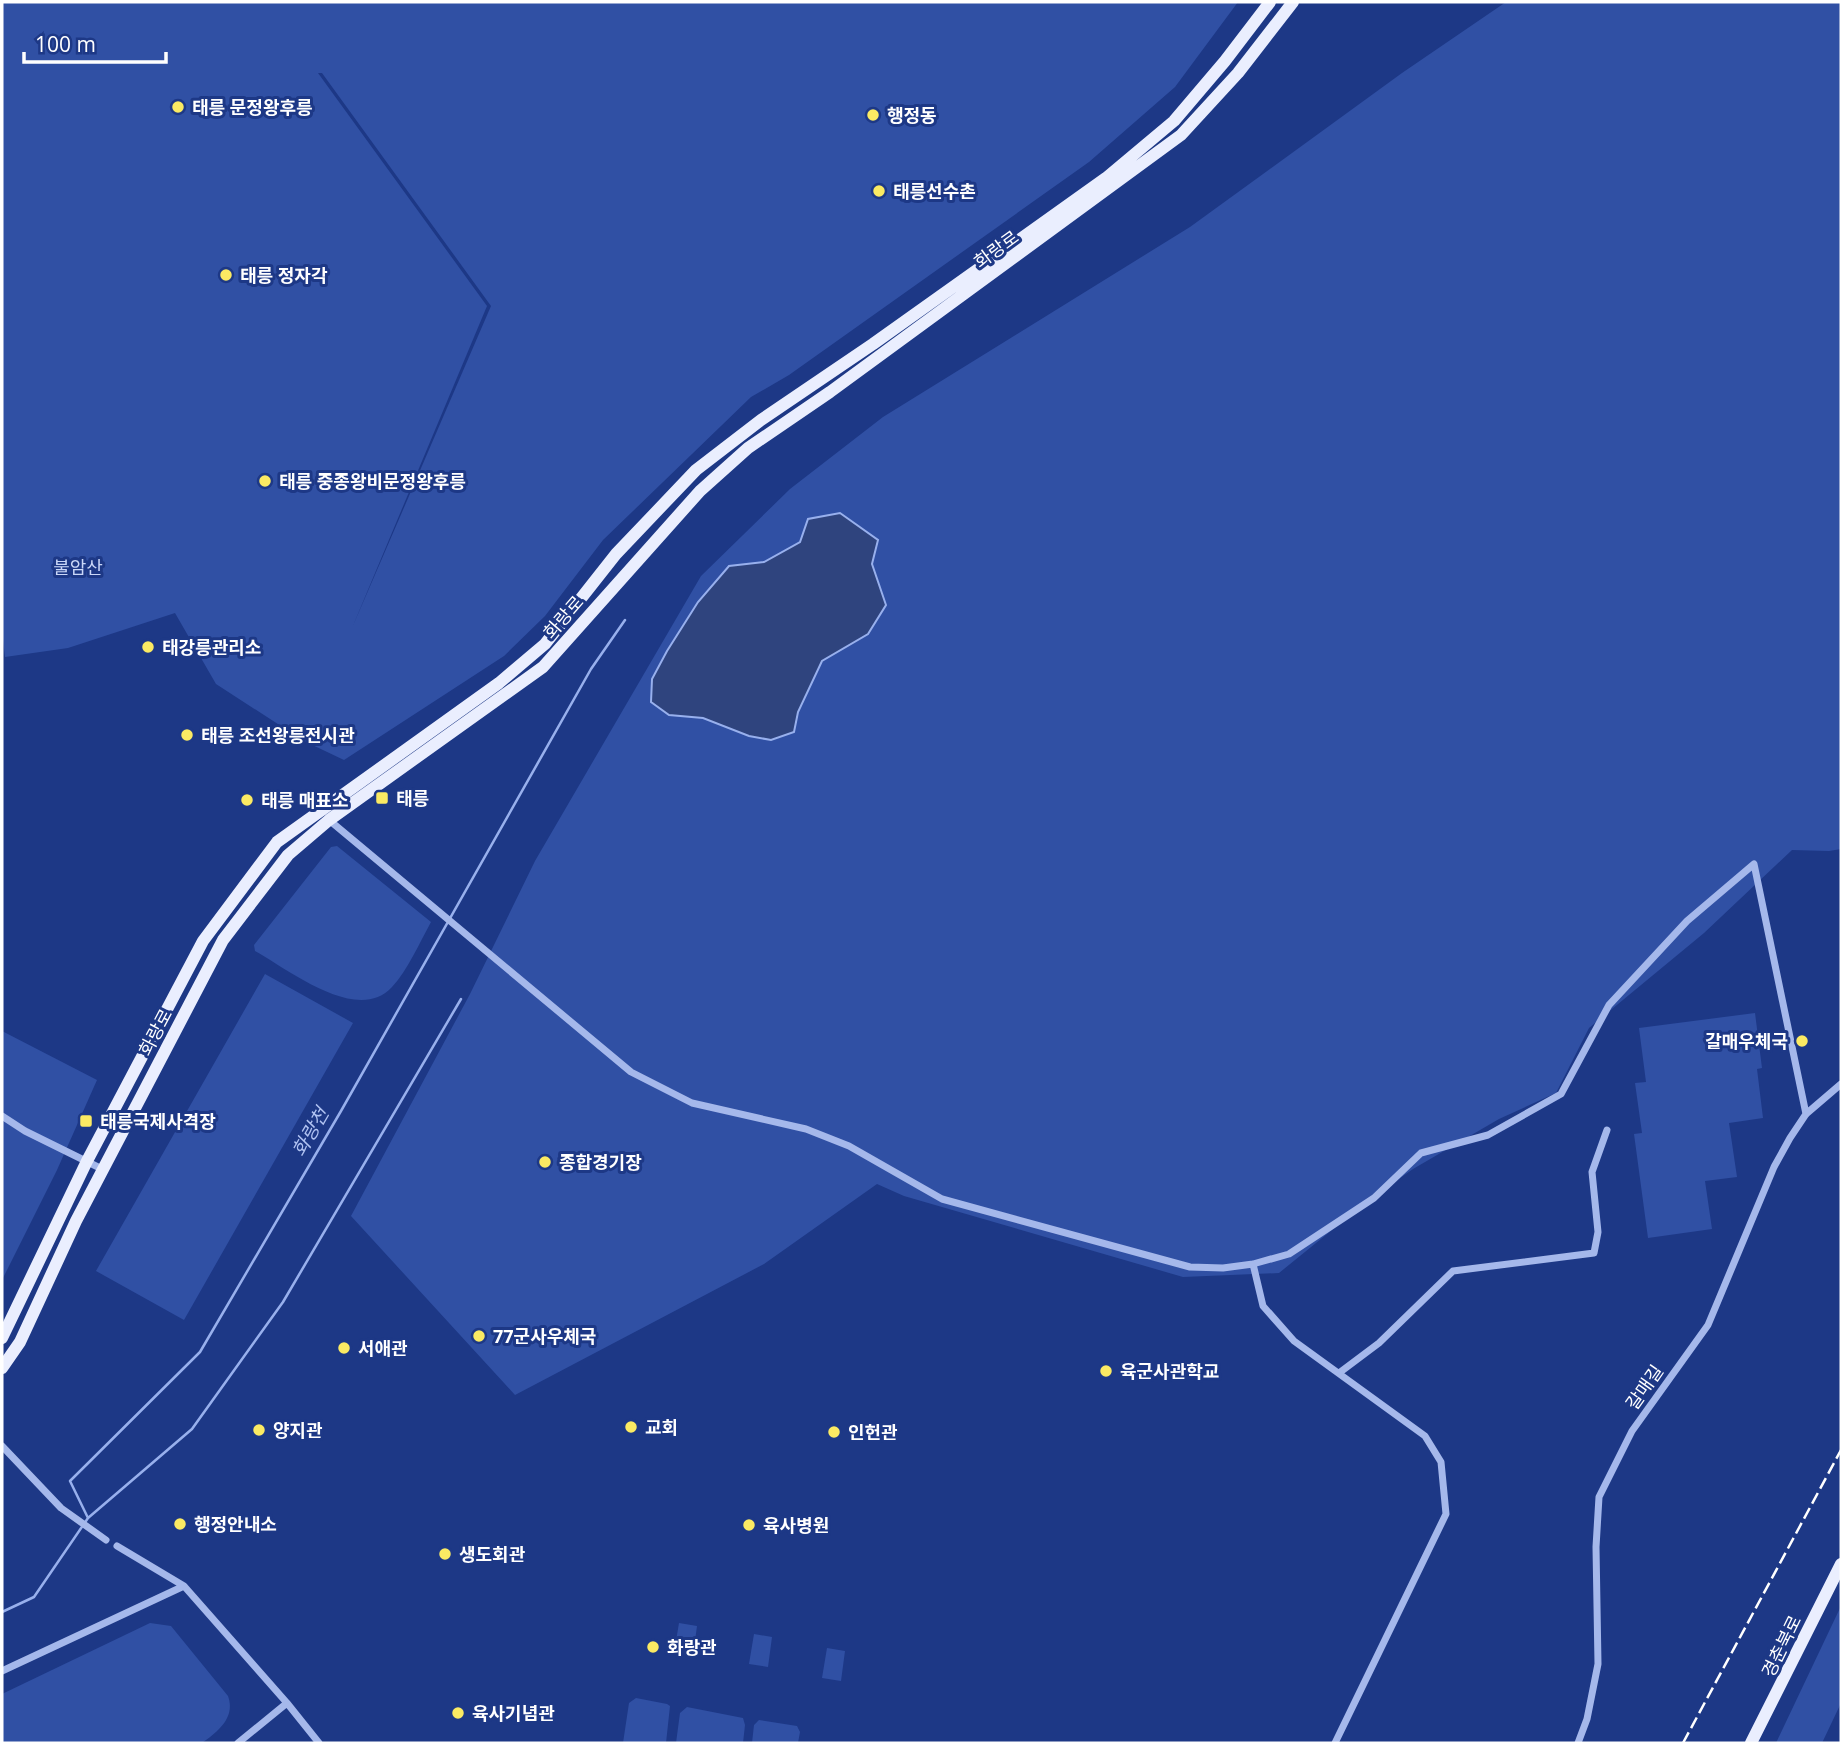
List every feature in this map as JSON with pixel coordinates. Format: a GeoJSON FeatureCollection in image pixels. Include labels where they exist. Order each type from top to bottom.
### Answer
{"type":"FeatureCollection","features":[{"type":"Feature","properties":{"kind":"main road","name":"화랑로"},"geometry":{"type":"LineString","coordinates":[[2,1368],[20,1342],[102,1169],[223,940],[288,855],[324,816],[545,644],[616,554],[696,470],[761,420],[1106,178],[1164,130],[1225,61],[1258,11],[1270,2]]}},
{"type":"Feature","properties":{"kind":"main road","name":"화랑로"},"geometry":{"type":"LineString","coordinates":[[2,1339],[87,1161],[203,941],[277,842],[324,816],[543,667],[700,491],[748,448],[830,392],[1181,135],[1238,73],[1293,2]]}},
{"type":"Feature","properties":{"kind":"main road"},"geometry":{"type":"LineString","coordinates":[[1238,73],[1240,63],[1272,20],[1270,14],[1258,11]]}},
{"type":"Feature","properties":{"kind":"main road","name":"경춘북로"},"geometry":{"type":"LineString","coordinates":[[1751,1743],[1841,1564]]}},
{"type":"Feature","properties":{"kind":"street"},"geometry":{"type":"LineString","coordinates":[[324,816],[631,1072],[692,1103],[806,1129],[849,1146],[942,1199],[1190,1267],[1223,1268],[1253,1264],[1289,1254],[1374,1198],[1421,1153],[1488,1135],[1561,1094],[1609,1005],[1687,921],[1754,864],[1806,1114]]}},
{"type":"Feature","properties":{"kind":"street","name":"갈매길"},"geometry":{"type":"LineString","coordinates":[[1578,1743],[1587,1719],[1598,1664],[1596,1547],[1599,1497],[1632,1431],[1708,1325],[1774,1167],[1806,1114],[1841,1084]]}},
{"type":"Feature","properties":{"kind":"street"},"geometry":{"type":"LineString","coordinates":[[2,1116],[25,1131],[102,1169]]}},
{"type":"Feature","properties":{"kind":"street"},"geometry":{"type":"LineString","coordinates":[[1339,1373],[1379,1343],[1453,1271],[1594,1253],[1598,1232],[1592,1172],[1607,1130]]}},
{"type":"Feature","properties":{"kind":"street"},"geometry":{"type":"LineString","coordinates":[[1253,1264],[1263,1306],[1294,1341],[1425,1436],[1441,1462],[1446,1514],[1335,1743]]}},
{"type":"Feature","properties":{"kind":"street"},"geometry":{"type":"LineString","coordinates":[[2,1446],[61,1508],[106,1539]]}},
{"type":"Feature","properties":{"kind":"street"},"geometry":{"type":"LineString","coordinates":[[117,1546],[184,1586],[319,1743]]}},
{"type":"Feature","properties":{"kind":"street"},"geometry":{"type":"LineString","coordinates":[[2,1671],[184,1586]]}},
{"type":"Feature","properties":{"kind":"street"},"geometry":{"type":"LineString","coordinates":[[238,1743],[287,1703]]}},
{"type":"Feature","properties":{"kind":"green space","name":"불암산"},"geometry":{"type":"Polygon","coordinates":[[[2,2],[1238,2],[1175,87],[1089,162],[789,375],[751,397],[603,540],[545,616],[504,656],[344,760],[304,741],[216,684],[175,613],[68,648],[5,657],[2,631],[2,2]],[[318,73],[487,306],[352,628],[491,306],[322,73],[318,73]]]}},
{"type":"Feature","properties":{"kind":"green space"},"geometry":{"type":"Polygon","coordinates":[[[1506,2],[1841,2],[1841,849],[1792,850],[1704,933],[1589,1028],[1556,1093],[1499,1119],[1413,1169],[1369,1200],[1279,1273],[1183,1277],[904,1196],[877,1184],[764,1264],[515,1395],[351,1216],[470,994],[535,861],[701,576],[790,489],[883,417],[1190,227],[1402,73],[1506,2]]]}},
{"type":"Feature","properties":{"kind":"green space"},"geometry":{"type":"Polygon","coordinates":[[[337,846],[431,922],[398,980],[377,997],[360,1000],[323,990],[255,951],[254,945],[331,847],[337,846]]]}},
{"type":"Feature","properties":{"kind":"green space"},"geometry":{"type":"Polygon","coordinates":[[[265,974],[353,1023],[184,1320],[96,1271],[265,974]]]}},
{"type":"Feature","properties":{"kind":"green space"},"geometry":{"type":"Polygon","coordinates":[[[1755,1013],[1762,1068],[1757,1069],[1763,1118],[1729,1123],[1737,1177],[1705,1181],[1712,1229],[1648,1238],[1634,1134],[1642,1133],[1635,1083],[1646,1082],[1639,1028],[1755,1013]]]}},
{"type":"Feature","properties":{"kind":"green space"},"geometry":{"type":"Polygon","coordinates":[[[2,1031],[97,1080],[57,1170],[2,1280],[2,1031]]]}},
{"type":"Feature","properties":{"kind":"green space"},"geometry":{"type":"Polygon","coordinates":[[[1841,1606],[1841,1703],[1822,1743],[1776,1743],[1841,1606]]]}},
{"type":"Feature","properties":{"kind":"green space"},"geometry":{"type":"Polygon","coordinates":[[[150,1623],[171,1626],[228,1696],[230,1704],[227,1718],[214,1734],[202,1743],[2,1743],[2,1694],[150,1623]]]}},
{"type":"Feature","properties":{"kind":"green space"},"geometry":{"type":"Polygon","coordinates":[[[679,1623],[697,1626],[693,1656],[674,1653],[679,1623]]]}},
{"type":"Feature","properties":{"kind":"green space"},"geometry":{"type":"Polygon","coordinates":[[[754,1634],[772,1637],[768,1667],[749,1664],[754,1634]]]}},
{"type":"Feature","properties":{"kind":"green space"},"geometry":{"type":"Polygon","coordinates":[[[827,1648],[845,1651],[841,1681],[822,1678],[827,1648]]]}},
{"type":"Feature","properties":{"kind":"green space"},"geometry":{"type":"Polygon","coordinates":[[[636,1698],[670,1706],[666,1743],[623,1743],[629,1703],[636,1698]]]}},
{"type":"Feature","properties":{"kind":"green space"},"geometry":{"type":"Polygon","coordinates":[[[687,1707],[743,1718],[743,1743],[676,1743],[680,1713],[687,1707]]]}},
{"type":"Feature","properties":{"kind":"green space"},"geometry":{"type":"Polygon","coordinates":[[[759,1720],[797,1726],[800,1732],[798,1743],[752,1743],[754,1725],[759,1720]]]}},
{"type":"Feature","properties":{"kind":"shaded area"},"geometry":{"type":"Polygon","coordinates":[[[840,513],[878,540],[872,564],[886,605],[868,634],[822,661],[798,712],[794,732],[771,740],[749,736],[703,718],[669,715],[651,702],[652,679],[667,651],[698,602],[729,566],[764,562],[800,542],[808,519],[840,513]]]}},
{"type":"Feature","properties":{"kind":"waterway","name":"화랑천"},"geometry":{"type":"LineString","coordinates":[[2,1612],[34,1597],[88,1518],[70,1481],[200,1352],[341,1111],[591,669],[625,620]]}},
{"type":"Feature","properties":{"kind":"waterway"},"geometry":{"type":"LineString","coordinates":[[88,1518],[192,1429],[283,1302],[461,999]]}},
{"type":"Feature","properties":{"kind":"railway"},"geometry":{"type":"LineString","coordinates":[[1683,1743],[1841,1450]]}},
{"type":"Feature","properties":{"kind":"place","name":"태릉 문정왕후릉"},"geometry":{"type":"Point","coordinates":[178,107]}},
{"type":"Feature","properties":{"kind":"place","name":"행정동"},"geometry":{"type":"Point","coordinates":[873,115]}},
{"type":"Feature","properties":{"kind":"place","name":"태릉선수촌"},"geometry":{"type":"Point","coordinates":[879,191]}},
{"type":"Feature","properties":{"kind":"place","name":"태릉 정자각"},"geometry":{"type":"Point","coordinates":[226,275]}},
{"type":"Feature","properties":{"kind":"place","name":"태릉 중종왕비문정왕후릉"},"geometry":{"type":"Point","coordinates":[265,481]}},
{"type":"Feature","properties":{"kind":"place","name":"태강릉관리소"},"geometry":{"type":"Point","coordinates":[148,647]}},
{"type":"Feature","properties":{"kind":"place","name":"태릉 조선왕릉전시관"},"geometry":{"type":"Point","coordinates":[187,735]}},
{"type":"Feature","properties":{"kind":"place","name":"태릉"},"geometry":{"type":"Point","coordinates":[382,798]}},
{"type":"Feature","properties":{"kind":"place","name":"태릉 매표소"},"geometry":{"type":"Point","coordinates":[247,800]}},
{"type":"Feature","properties":{"kind":"place","name":"갈매우체국"},"geometry":{"type":"Point","coordinates":[1802,1041]}},
{"type":"Feature","properties":{"kind":"place","name":"태릉국제사격장"},"geometry":{"type":"Point","coordinates":[86,1121]}},
{"type":"Feature","properties":{"kind":"place","name":"종합경기장"},"geometry":{"type":"Point","coordinates":[545,1162]}},
{"type":"Feature","properties":{"kind":"place","name":"77군사우체국"},"geometry":{"type":"Point","coordinates":[479,1336]}},
{"type":"Feature","properties":{"kind":"place","name":"서애관"},"geometry":{"type":"Point","coordinates":[344,1348]}},
{"type":"Feature","properties":{"kind":"place","name":"육군사관학교"},"geometry":{"type":"Point","coordinates":[1106,1371]}},
{"type":"Feature","properties":{"kind":"place","name":"교회"},"geometry":{"type":"Point","coordinates":[631,1427]}},
{"type":"Feature","properties":{"kind":"place","name":"양지관"},"geometry":{"type":"Point","coordinates":[259,1430]}},
{"type":"Feature","properties":{"kind":"place","name":"인헌관"},"geometry":{"type":"Point","coordinates":[834,1432]}},
{"type":"Feature","properties":{"kind":"place","name":"행정안내소"},"geometry":{"type":"Point","coordinates":[180,1524]}},
{"type":"Feature","properties":{"kind":"place","name":"육사병원"},"geometry":{"type":"Point","coordinates":[749,1525]}},
{"type":"Feature","properties":{"kind":"place","name":"생도회관"},"geometry":{"type":"Point","coordinates":[445,1554]}},
{"type":"Feature","properties":{"kind":"place","name":"화랑관"},"geometry":{"type":"Point","coordinates":[653,1647]}},
{"type":"Feature","properties":{"kind":"place","name":"육사기념관"},"geometry":{"type":"Point","coordinates":[458,1713]}}]}
